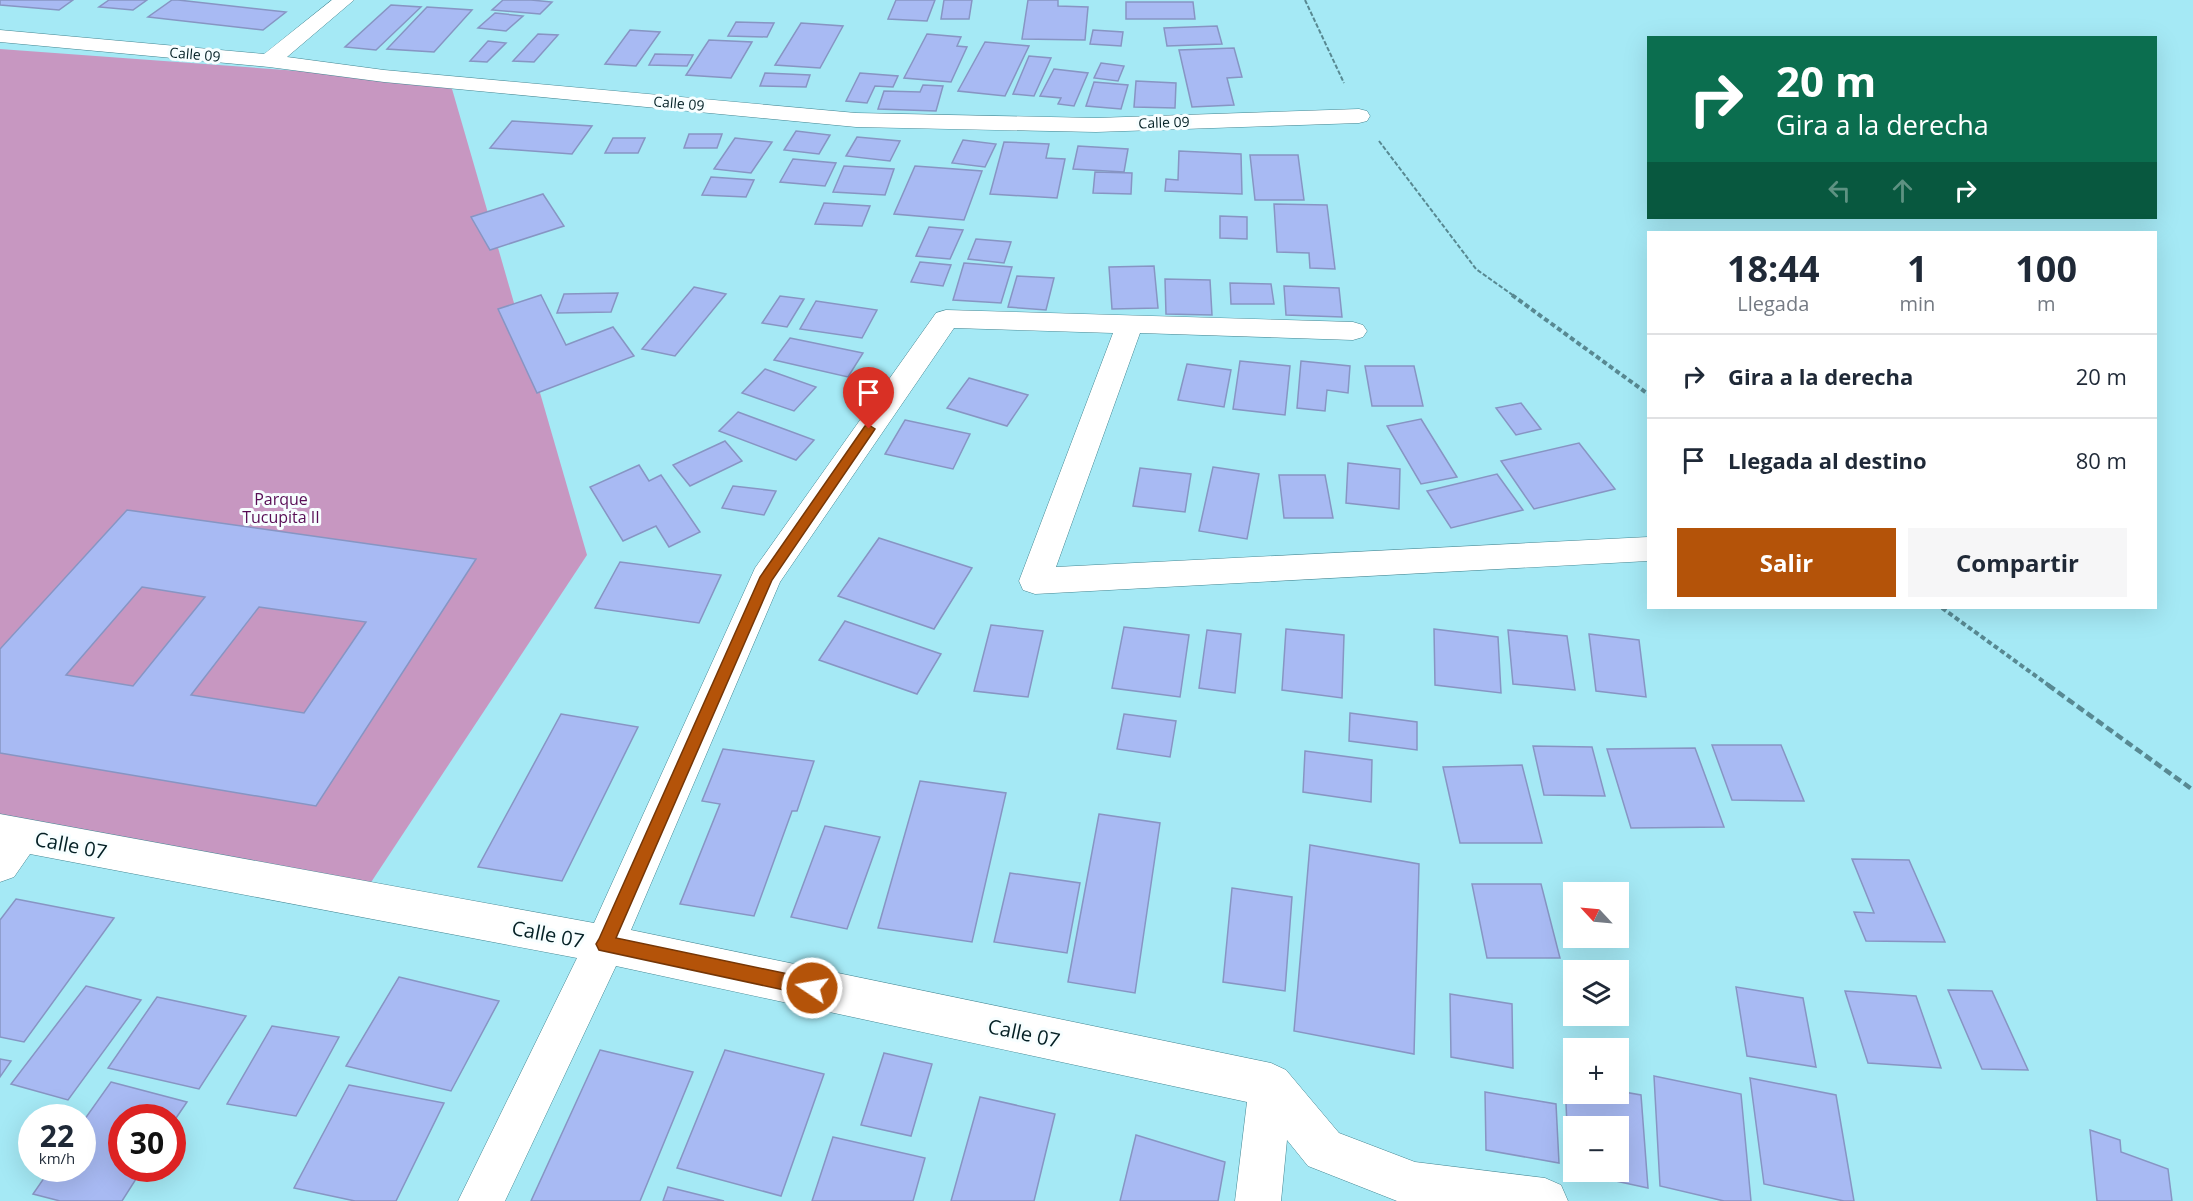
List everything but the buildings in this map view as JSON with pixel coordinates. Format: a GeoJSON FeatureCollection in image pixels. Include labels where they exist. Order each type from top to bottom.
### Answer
{"type":"FeatureCollection","features":[{"type":"Feature","properties":{"kind":"street"},"geometry":{"type":"LineString","coordinates":[[269,61],[344,0]]}},
{"type":"Feature","properties":{"kind":"street","name":"Calle 09"},"geometry":{"type":"LineString","coordinates":[[0,36],[269,61],[384,76],[856,120],[1096,125],[1359,116]]}},
{"type":"Feature","properties":{"kind":"street"},"geometry":{"type":"LineString","coordinates":[[481,1201],[605,944],[766,577],[946,319],[1353,332]]}},
{"type":"Feature","properties":{"kind":"street"},"geometry":{"type":"LineString","coordinates":[[1130,324],[1035,581],[1647,549]]}},
{"type":"Feature","properties":{"kind":"street","name":"Calle 07"},"geometry":{"type":"LineString","coordinates":[[7,843],[605,944],[1271,1085]]}},
{"type":"Feature","properties":{"kind":"street"},"geometry":{"type":"LineString","coordinates":[[1258,1201],[1271,1085]]}},
{"type":"Feature","properties":{"kind":"street"},"geometry":{"type":"LineString","coordinates":[[1271,1085],[1324,1150],[1415,1185],[1545,1201]]}},
{"type":"Feature","properties":{"kind":"path"},"geometry":{"type":"LineString","coordinates":[[1305,0],[1359,116],[1476,268],[1647,393]]}},
{"type":"Feature","properties":{"kind":"path"},"geometry":{"type":"LineString","coordinates":[[1943,609],[2193,790]]}},
{"type":"Feature","properties":{"kind":"green space","name":"Parque Tucupita II"},"geometry":{"type":"Polygon","coordinates":[[[0,49],[450,82],[587,555],[360,899],[0,825],[0,49]]]}},
{"type":"Feature","properties":{"kind":"route"},"geometry":{"type":"LineString","coordinates":[[812,988],[605,944],[766,577],[869,429]]}}]}
